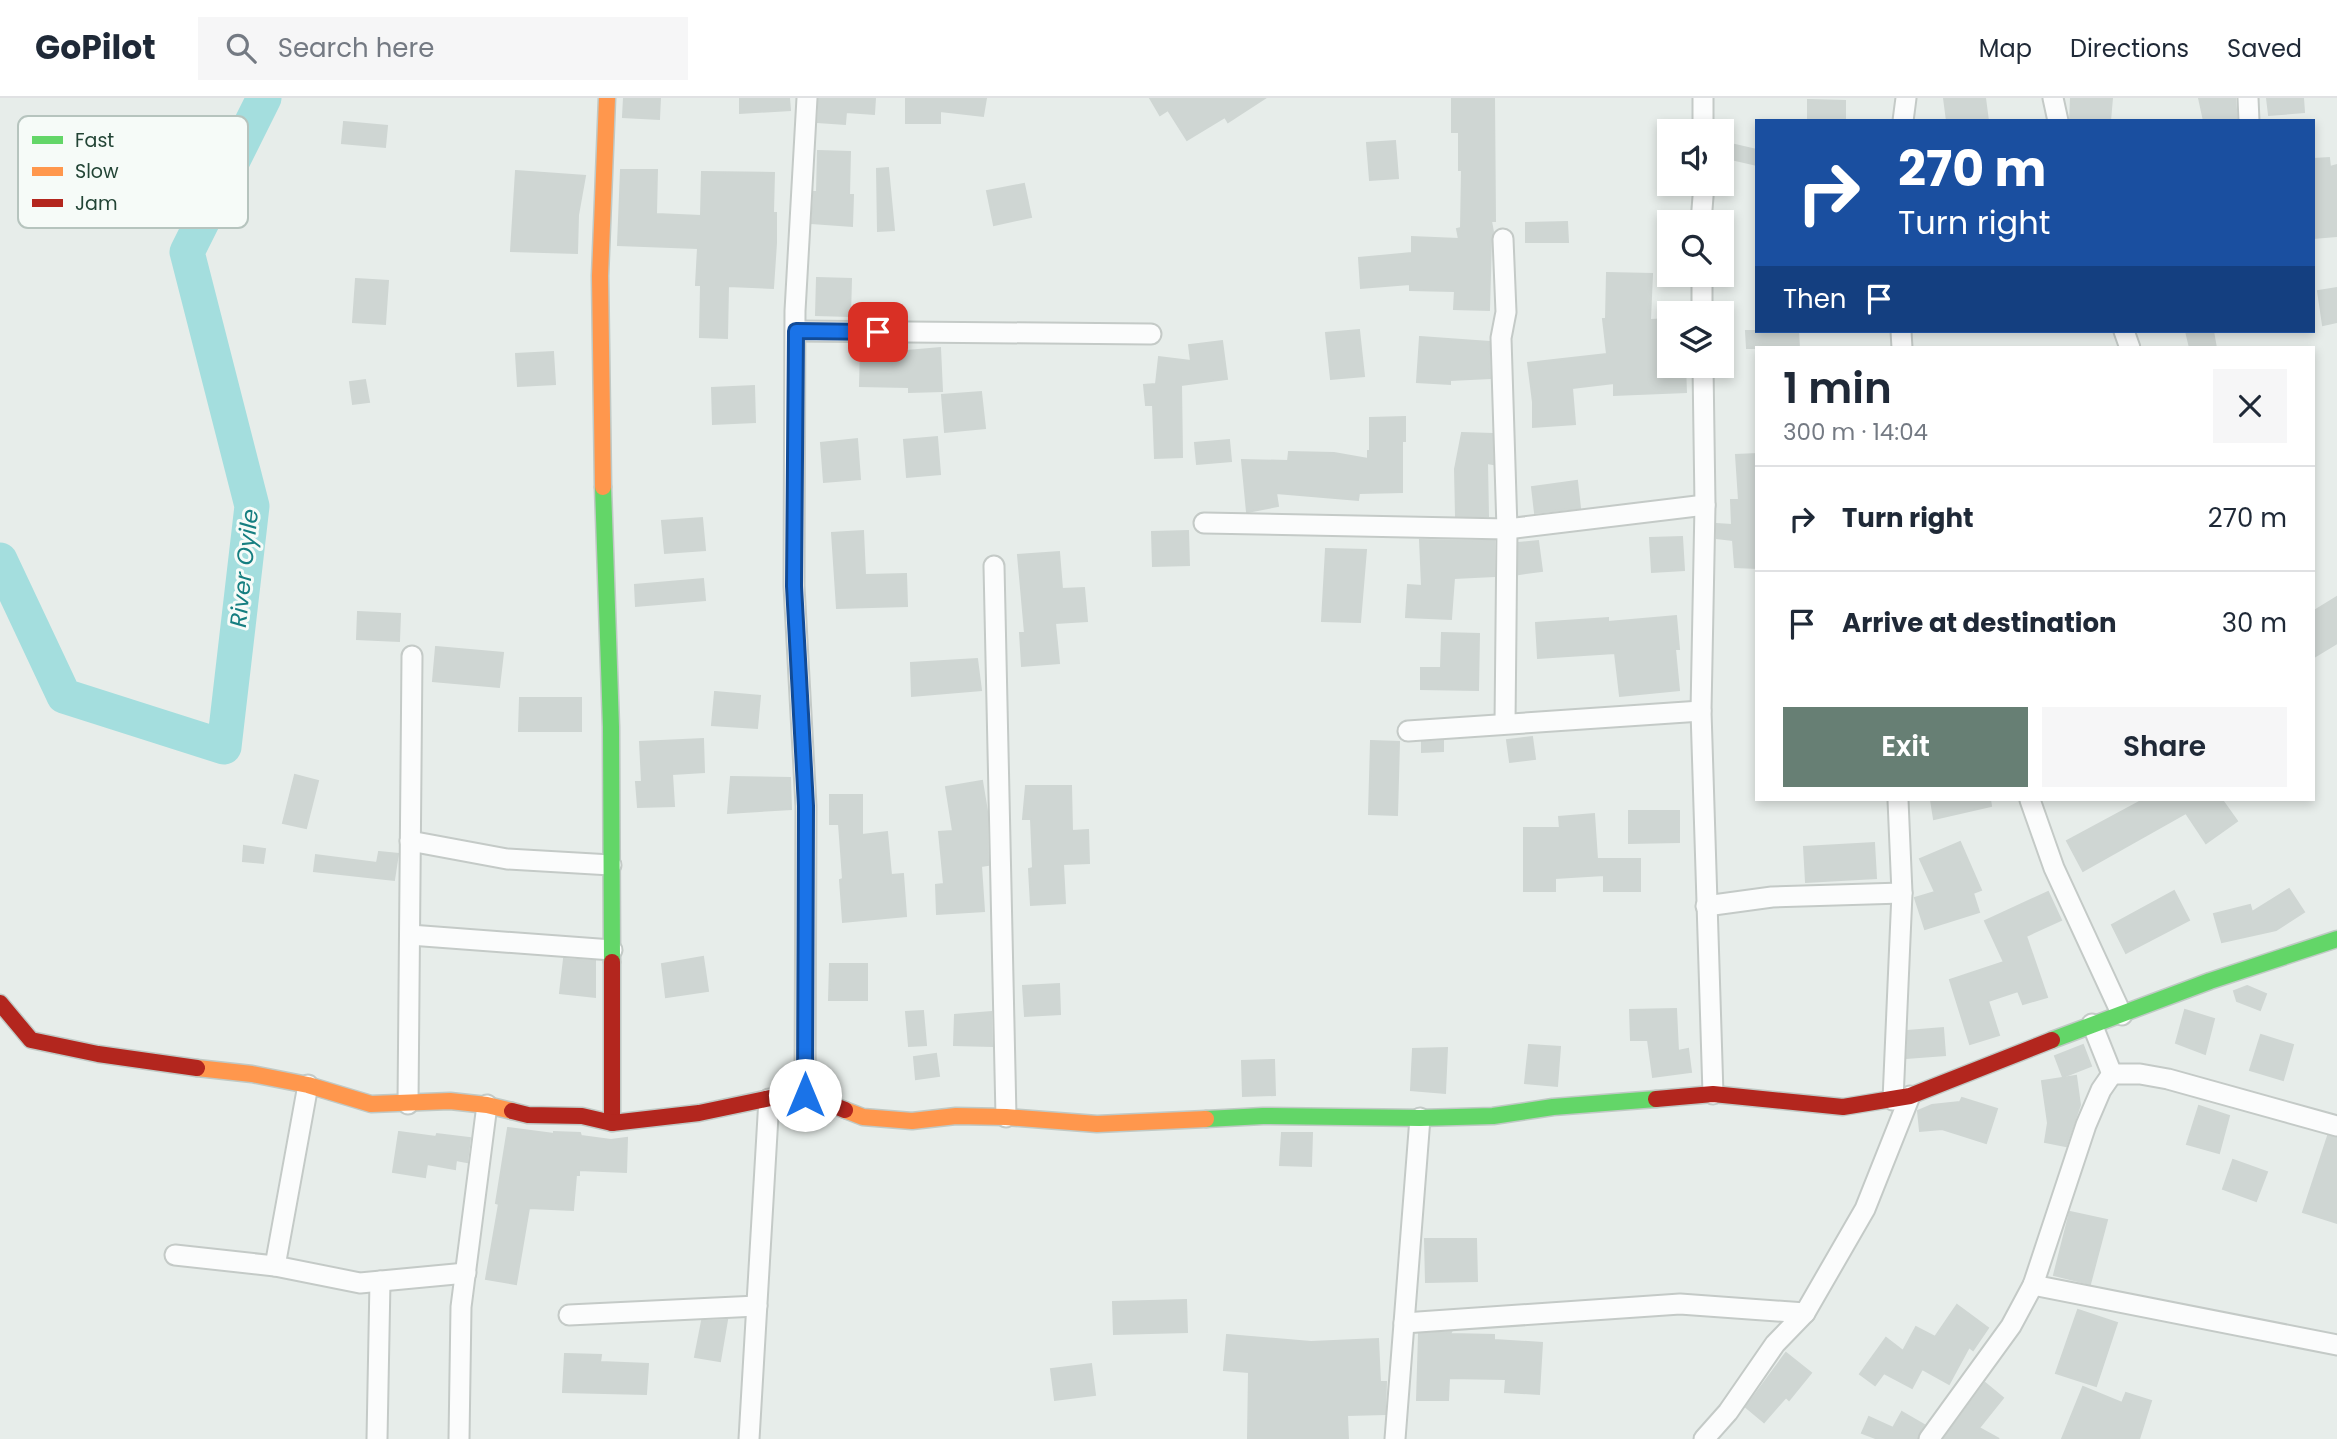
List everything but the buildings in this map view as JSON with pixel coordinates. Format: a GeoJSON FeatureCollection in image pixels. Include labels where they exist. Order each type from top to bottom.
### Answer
{"type":"FeatureCollection","features":[{"type":"Feature","properties":{"kind":"street"},"geometry":{"type":"LineString","coordinates":[[607,98],[600,276],[611,727],[612,1123]]}},
{"type":"Feature","properties":{"kind":"street"},"geometry":{"type":"LineString","coordinates":[[805,1095],[806,806],[794,586],[796,331],[807,98]]}},
{"type":"Feature","properties":{"kind":"street"},"geometry":{"type":"LineString","coordinates":[[1703,98],[1703,119]]}},
{"type":"Feature","properties":{"kind":"street"},"geometry":{"type":"LineString","coordinates":[[1902,119],[1906,98]]}},
{"type":"Feature","properties":{"kind":"street"},"geometry":{"type":"LineString","coordinates":[[2053,98],[2058,119]]}},
{"type":"Feature","properties":{"kind":"street"},"geometry":{"type":"LineString","coordinates":[[2248,98],[2249,119]]}},
{"type":"Feature","properties":{"kind":"street"},"geometry":{"type":"LineString","coordinates":[[1503,239],[1506,312],[1501,338],[1507,529],[1505,723]]}},
{"type":"Feature","properties":{"kind":"street"},"geometry":{"type":"LineString","coordinates":[[796,331],[1151,334]]}},
{"type":"Feature","properties":{"kind":"street"},"geometry":{"type":"LineString","coordinates":[[1703,378],[1705,505],[1701,711],[1713,1094]]}},
{"type":"Feature","properties":{"kind":"street"},"geometry":{"type":"LineString","coordinates":[[1204,523],[1507,529],[1705,505]]}},
{"type":"Feature","properties":{"kind":"street"},"geometry":{"type":"LineString","coordinates":[[994,566],[1006,1117]]}},
{"type":"Feature","properties":{"kind":"street"},"geometry":{"type":"LineString","coordinates":[[408,1104],[412,656]]}},
{"type":"Feature","properties":{"kind":"street"},"geometry":{"type":"LineString","coordinates":[[1408,731],[1701,711]]}},
{"type":"Feature","properties":{"kind":"street"},"geometry":{"type":"LineString","coordinates":[[1704,1439],[1728,1412],[1775,1345],[1805,1313],[1865,1209],[1902,1098],[1902,893],[1898,801]]}},
{"type":"Feature","properties":{"kind":"street"},"geometry":{"type":"LineString","coordinates":[[2031,801],[2054,869],[2122,1015]]}},
{"type":"Feature","properties":{"kind":"street"},"geometry":{"type":"LineString","coordinates":[[410,841],[507,859],[611,865]]}},
{"type":"Feature","properties":{"kind":"street"},"geometry":{"type":"LineString","coordinates":[[1706,906],[1772,897],[1902,893]]}},
{"type":"Feature","properties":{"kind":"street"},"geometry":{"type":"LineString","coordinates":[[410,935],[611,950]]}},
{"type":"Feature","properties":{"kind":"street"},"geometry":{"type":"LineString","coordinates":[[0,1003],[31,1040],[98,1054],[252,1074],[308,1085],[371,1104],[450,1101],[487,1105],[528,1115],[582,1116],[612,1123],[699,1112],[794,1093],[863,1117],[912,1121],[956,1116],[1006,1117],[1097,1124],[1263,1116],[1493,1116],[1553,1107],[1713,1094],[1843,1107],[1902,1098],[2092,1024],[2337,939]]}},
{"type":"Feature","properties":{"kind":"street"},"geometry":{"type":"LineString","coordinates":[[2092,1024],[2112,1074]]}},
{"type":"Feature","properties":{"kind":"street"},"geometry":{"type":"LineString","coordinates":[[2112,1074],[2140,1074],[2168,1079],[2337,1126]]}},
{"type":"Feature","properties":{"kind":"street"},"geometry":{"type":"LineString","coordinates":[[1929,1439],[2011,1326],[2033,1285],[2086,1125],[2101,1090],[2112,1074]]}},
{"type":"Feature","properties":{"kind":"street"},"geometry":{"type":"LineString","coordinates":[[275,1266],[308,1085]]}},
{"type":"Feature","properties":{"kind":"street"},"geometry":{"type":"LineString","coordinates":[[749,1439],[769,1099]]}},
{"type":"Feature","properties":{"kind":"street"},"geometry":{"type":"LineString","coordinates":[[459,1439],[461,1307],[487,1105]]}},
{"type":"Feature","properties":{"kind":"street"},"geometry":{"type":"LineString","coordinates":[[1395,1439],[1420,1118]]}},
{"type":"Feature","properties":{"kind":"street"},"geometry":{"type":"LineString","coordinates":[[175,1255],[275,1266],[360,1283],[466,1273]]}},
{"type":"Feature","properties":{"kind":"street"},"geometry":{"type":"LineString","coordinates":[[377,1439],[380,1281]]}},
{"type":"Feature","properties":{"kind":"street"},"geometry":{"type":"LineString","coordinates":[[2033,1285],[2337,1346]]}},
{"type":"Feature","properties":{"kind":"street"},"geometry":{"type":"LineString","coordinates":[[1404,1323],[1680,1304],[1805,1313]]}},
{"type":"Feature","properties":{"kind":"street"},"geometry":{"type":"LineString","coordinates":[[569,1315],[757,1306]]}},
{"type":"Feature","properties":{"kind":"waterway","name":"River Oyile"},"geometry":{"type":"LineString","coordinates":[[248,130],[264,98]]}},
{"type":"Feature","properties":{"kind":"waterway","name":"River Oyile"},"geometry":{"type":"LineString","coordinates":[[0,560],[64,696],[224,747],[252,506],[187,252],[199,228]]}},
{"type":"Feature","properties":{"kind":"traffic: fast"},"geometry":{"type":"LineString","coordinates":[[603,487],[611,727],[612,962]]}},
{"type":"Feature","properties":{"kind":"traffic: fast"},"geometry":{"type":"LineString","coordinates":[[2052,1040],[2210,981],[2337,939]]}},
{"type":"Feature","properties":{"kind":"traffic: fast"},"geometry":{"type":"LineString","coordinates":[[1206,1119],[1263,1116],[1493,1116],[1553,1107],[1656,1099]]}},
{"type":"Feature","properties":{"kind":"traffic: slow"},"geometry":{"type":"LineString","coordinates":[[603,487],[600,276],[607,98]]}},
{"type":"Feature","properties":{"kind":"traffic: slow"},"geometry":{"type":"LineString","coordinates":[[197,1068],[252,1074],[308,1085],[371,1104],[450,1101],[512,1111]]}},
{"type":"Feature","properties":{"kind":"traffic: slow"},"geometry":{"type":"LineString","coordinates":[[845,1110],[863,1117],[912,1121],[956,1116],[1097,1124],[1206,1119]]}},
{"type":"Feature","properties":{"kind":"traffic: jam"},"geometry":{"type":"LineString","coordinates":[[612,962],[612,1123]]}},
{"type":"Feature","properties":{"kind":"traffic: jam"},"geometry":{"type":"LineString","coordinates":[[0,1003],[31,1040],[98,1054],[197,1068]]}},
{"type":"Feature","properties":{"kind":"traffic: jam"},"geometry":{"type":"LineString","coordinates":[[1656,1099],[1713,1094],[1843,1107],[1910,1096],[2052,1040]]}},
{"type":"Feature","properties":{"kind":"traffic: jam"},"geometry":{"type":"LineString","coordinates":[[512,1111],[528,1115],[582,1116],[612,1123],[699,1113],[794,1093],[845,1110]]}},
{"type":"Feature","properties":{"kind":"route"},"geometry":{"type":"LineString","coordinates":[[805,1095],[806,806],[794,586],[796,331],[878,332]]}}]}
